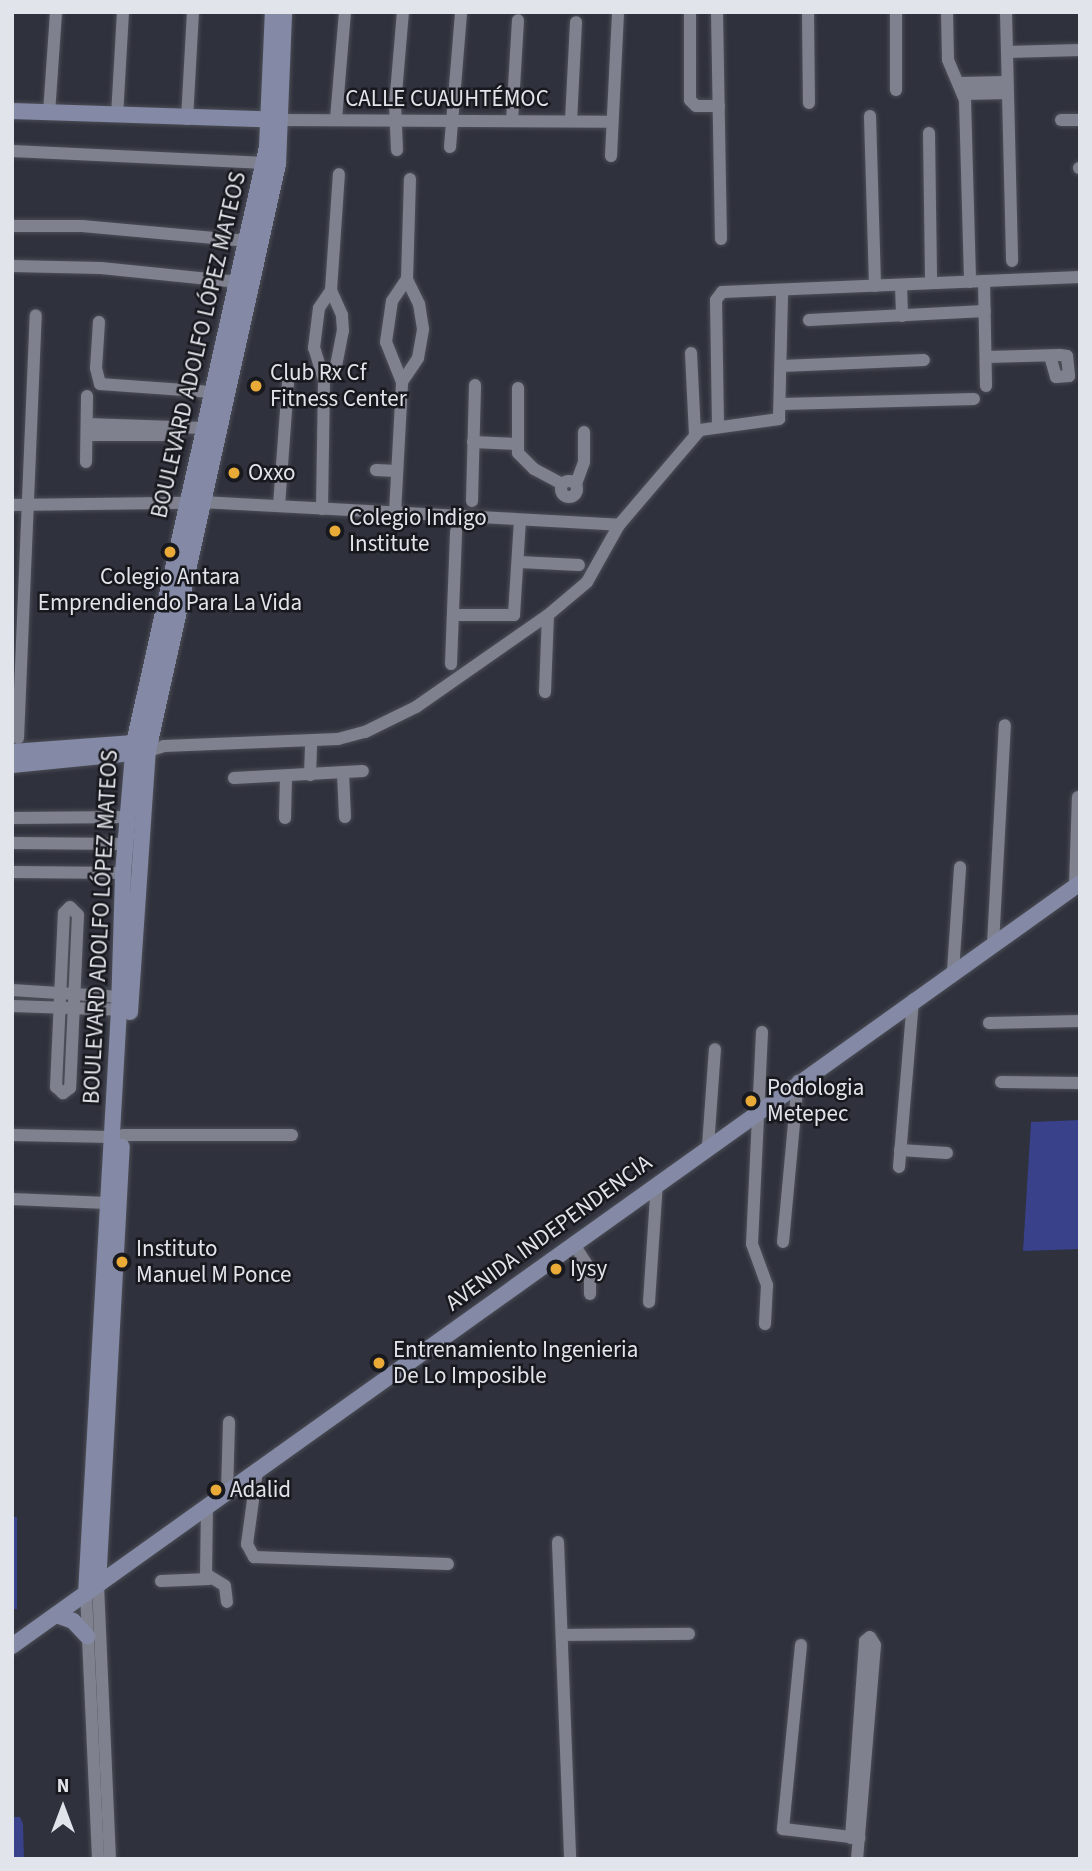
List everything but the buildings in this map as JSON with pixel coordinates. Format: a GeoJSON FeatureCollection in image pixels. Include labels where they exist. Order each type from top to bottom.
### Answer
{"type":"FeatureCollection","features":[{"type":"Feature","properties":{"kind":"street"},"geometry":{"type":"LineString","coordinates":[[49,113],[56,12]]}},
{"type":"Feature","properties":{"kind":"street"},"geometry":{"type":"LineString","coordinates":[[117,116],[123,12]]}},
{"type":"Feature","properties":{"kind":"street"},"geometry":{"type":"LineString","coordinates":[[187,119],[194,12]]}},
{"type":"Feature","properties":{"kind":"street","name":"BOULEVARD ADOLFO LÓPEZ MATEOS"},"geometry":{"type":"LineString","coordinates":[[273,12],[275,120]]}},
{"type":"Feature","properties":{"kind":"street","name":"BOULEVARD ADOLFO LÓPEZ MATEOS"},"geometry":{"type":"LineString","coordinates":[[123,1006],[123,873],[127,817],[146,747],[193,503],[271,163],[284,12]]}},
{"type":"Feature","properties":{"kind":"street"},"geometry":{"type":"LineString","coordinates":[[336,119],[345,12]]}},
{"type":"Feature","properties":{"kind":"street"},"geometry":{"type":"LineString","coordinates":[[397,150],[396,120],[403,12]]}},
{"type":"Feature","properties":{"kind":"street"},"geometry":{"type":"LineString","coordinates":[[450,147],[461,12]]}},
{"type":"Feature","properties":{"kind":"street"},"geometry":{"type":"LineString","coordinates":[[611,156],[618,12]]}},
{"type":"Feature","properties":{"kind":"street"},"geometry":{"type":"LineString","coordinates":[[690,12],[690,100],[696,106],[719,106]]}},
{"type":"Feature","properties":{"kind":"street"},"geometry":{"type":"LineString","coordinates":[[718,12],[721,239]]}},
{"type":"Feature","properties":{"kind":"street"},"geometry":{"type":"LineString","coordinates":[[808,12],[809,103]]}},
{"type":"Feature","properties":{"kind":"street"},"geometry":{"type":"LineString","coordinates":[[896,12],[896,90]]}},
{"type":"Feature","properties":{"kind":"street"},"geometry":{"type":"LineString","coordinates":[[947,12],[948,60],[962,88],[970,282]]}},
{"type":"Feature","properties":{"kind":"street"},"geometry":{"type":"LineString","coordinates":[[1006,12],[1012,261]]}},
{"type":"Feature","properties":{"kind":"street"},"geometry":{"type":"LineString","coordinates":[[512,121],[518,20]]}},
{"type":"Feature","properties":{"kind":"street"},"geometry":{"type":"LineString","coordinates":[[570,121],[576,22]]}},
{"type":"Feature","properties":{"kind":"street"},"geometry":{"type":"LineString","coordinates":[[1007,52],[1080,50]]}},
{"type":"Feature","properties":{"kind":"street"},"geometry":{"type":"LineString","coordinates":[[962,88],[1007,87]]}},
{"type":"Feature","properties":{"kind":"street"},"geometry":{"type":"LineString","coordinates":[[12,111],[275,120]]}},
{"type":"Feature","properties":{"kind":"street"},"geometry":{"type":"LineString","coordinates":[[870,116],[875,286]]}},
{"type":"Feature","properties":{"kind":"street","name":"CALLE CUAUHTÉMOC"},"geometry":{"type":"LineString","coordinates":[[275,120],[612,122]]}},
{"type":"Feature","properties":{"kind":"street"},"geometry":{"type":"LineString","coordinates":[[1062,120],[1080,120]]}},
{"type":"Feature","properties":{"kind":"street"},"geometry":{"type":"LineString","coordinates":[[929,133],[931,284]]}},
{"type":"Feature","properties":{"kind":"street"},"geometry":{"type":"LineString","coordinates":[[12,151],[271,163]]}},
{"type":"Feature","properties":{"kind":"street","name":"BOULEVARD ADOLFO LÓPEZ MATEOS"},"geometry":{"type":"LineString","coordinates":[[193,503],[202,431],[247,241],[271,163]]}},
{"type":"Feature","properties":{"kind":"street"},"geometry":{"type":"LineString","coordinates":[[324,380],[336,366],[343,331],[342,315],[331,290],[339,174]]}},
{"type":"Feature","properties":{"kind":"street"},"geometry":{"type":"LineString","coordinates":[[402,382],[418,358],[423,329],[419,304],[407,278],[410,179]]}},
{"type":"Feature","properties":{"kind":"street"},"geometry":{"type":"LineString","coordinates":[[12,226],[82,226],[247,241]]}},
{"type":"Feature","properties":{"kind":"street"},"geometry":{"type":"LineString","coordinates":[[12,266],[101,268],[237,282]]}},
{"type":"Feature","properties":{"kind":"street"},"geometry":{"type":"LineString","coordinates":[[718,426],[718,294],[726,291],[782,292],[1080,277]]}},
{"type":"Feature","properties":{"kind":"street"},"geometry":{"type":"LineString","coordinates":[[395,513],[402,382],[386,342],[392,301],[407,278]]}},
{"type":"Feature","properties":{"kind":"street"},"geometry":{"type":"LineString","coordinates":[[985,281],[986,386]]}},
{"type":"Feature","properties":{"kind":"street"},"geometry":{"type":"LineString","coordinates":[[901,285],[902,316]]}},
{"type":"Feature","properties":{"kind":"street"},"geometry":{"type":"LineString","coordinates":[[322,509],[324,380],[314,348],[319,308],[331,290]]}},
{"type":"Feature","properties":{"kind":"street"},"geometry":{"type":"LineString","coordinates":[[36,315],[15,745],[146,747],[311,741],[365,732],[393,720],[548,615],[587,582],[619,525],[695,434],[718,426],[768,424],[779,419],[782,404],[782,292]]}},
{"type":"Feature","properties":{"kind":"street"},"geometry":{"type":"LineString","coordinates":[[809,320],[985,312]]}},
{"type":"Feature","properties":{"kind":"street"},"geometry":{"type":"LineString","coordinates":[[99,322],[96,368],[100,384],[212,391]]}},
{"type":"Feature","properties":{"kind":"street"},"geometry":{"type":"LineString","coordinates":[[691,354],[695,434]]}},
{"type":"Feature","properties":{"kind":"street"},"geometry":{"type":"LineString","coordinates":[[986,358],[1050,356]]}},
{"type":"Feature","properties":{"kind":"street"},"geometry":{"type":"LineString","coordinates":[[782,366],[924,360]]}},
{"type":"Feature","properties":{"kind":"street"},"geometry":{"type":"LineString","coordinates":[[279,506],[288,382]]}},
{"type":"Feature","properties":{"kind":"street"},"geometry":{"type":"LineString","coordinates":[[472,500],[475,385]]}},
{"type":"Feature","properties":{"kind":"street"},"geometry":{"type":"LineString","coordinates":[[518,388],[517,444],[522,460],[562,484]]}},
{"type":"Feature","properties":{"kind":"street"},"geometry":{"type":"LineString","coordinates":[[86,462],[87,396]]}},
{"type":"Feature","properties":{"kind":"street"},"geometry":{"type":"LineString","coordinates":[[782,404],[974,399]]}},
{"type":"Feature","properties":{"kind":"street"},"geometry":{"type":"LineString","coordinates":[[87,429],[202,431]]}},
{"type":"Feature","properties":{"kind":"street"},"geometry":{"type":"LineString","coordinates":[[569,497],[576,493],[583,462],[584,432]]}},
{"type":"Feature","properties":{"kind":"street"},"geometry":{"type":"LineString","coordinates":[[473,442],[517,444]]}},
{"type":"Feature","properties":{"kind":"street"},"geometry":{"type":"LineString","coordinates":[[376,470],[397,471]]}},
{"type":"Feature","properties":{"kind":"street"},"geometry":{"type":"LineString","coordinates":[[562,484],[569,480],[576,484]]}},
{"type":"Feature","properties":{"kind":"street"},"geometry":{"type":"LineString","coordinates":[[562,484],[562,494],[569,497]]}},
{"type":"Feature","properties":{"kind":"street"},"geometry":{"type":"LineString","coordinates":[[568,522],[569,497]]}},
{"type":"Feature","properties":{"kind":"street"},"geometry":{"type":"LineString","coordinates":[[12,505],[193,503],[619,525]]}},
{"type":"Feature","properties":{"kind":"street"},"geometry":{"type":"LineString","coordinates":[[453,615],[513,615],[520,520]]}},
{"type":"Feature","properties":{"kind":"street"},"geometry":{"type":"LineString","coordinates":[[451,664],[457,531]]}},
{"type":"Feature","properties":{"kind":"street"},"geometry":{"type":"LineString","coordinates":[[519,562],[579,565]]}},
{"type":"Feature","properties":{"kind":"street"},"geometry":{"type":"LineString","coordinates":[[545,692],[548,615]]}},
{"type":"Feature","properties":{"kind":"street"},"geometry":{"type":"LineString","coordinates":[[993,944],[1005,725]]}},
{"type":"Feature","properties":{"kind":"street"},"geometry":{"type":"LineString","coordinates":[[310,775],[311,741]]}},
{"type":"Feature","properties":{"kind":"street"},"geometry":{"type":"LineString","coordinates":[[12,765],[146,747]]}},
{"type":"Feature","properties":{"kind":"street","name":"BOULEVARD ADOLFO LÓPEZ MATEOS"},"geometry":{"type":"LineString","coordinates":[[98,1859],[87,1636],[92,1589],[123,1006],[146,747]]}},
{"type":"Feature","properties":{"kind":"street"},"geometry":{"type":"LineString","coordinates":[[234,778],[363,771]]}},
{"type":"Feature","properties":{"kind":"street"},"geometry":{"type":"LineString","coordinates":[[343,773],[345,817]]}},
{"type":"Feature","properties":{"kind":"street"},"geometry":{"type":"LineString","coordinates":[[285,818],[286,776]]}},
{"type":"Feature","properties":{"kind":"street"},"geometry":{"type":"LineString","coordinates":[[1078,797],[1078,885]]}},
{"type":"Feature","properties":{"kind":"street"},"geometry":{"type":"LineString","coordinates":[[12,818],[127,817]]}},
{"type":"Feature","properties":{"kind":"street"},"geometry":{"type":"LineString","coordinates":[[12,843],[125,844]]}},
{"type":"Feature","properties":{"kind":"street"},"geometry":{"type":"LineString","coordinates":[[953,971],[960,867]]}},
{"type":"Feature","properties":{"kind":"street"},"geometry":{"type":"LineString","coordinates":[[12,872],[123,873]]}},
{"type":"Feature","properties":{"kind":"street","name":"AVENIDA INDEPENDENCIA"},"geometry":{"type":"LineString","coordinates":[[12,1646],[798,1081],[1078,885]]}},
{"type":"Feature","properties":{"kind":"street"},"geometry":{"type":"LineString","coordinates":[[70,906],[78,912],[74,1002],[70,1088],[63,1093],[56,1087],[64,913],[70,906]]}},
{"type":"Feature","properties":{"kind":"street"},"geometry":{"type":"LineString","coordinates":[[12,990],[60,992],[74,1002]]}},
{"type":"Feature","properties":{"kind":"street"},"geometry":{"type":"LineString","coordinates":[[899,1167],[913,1000]]}},
{"type":"Feature","properties":{"kind":"street"},"geometry":{"type":"LineString","coordinates":[[12,1006],[60,1007],[74,1002],[123,1006]]}},
{"type":"Feature","properties":{"kind":"street"},"geometry":{"type":"LineString","coordinates":[[989,1023],[1080,1021]]}},
{"type":"Feature","properties":{"kind":"street"},"geometry":{"type":"LineString","coordinates":[[762,1032],[752,1244],[767,1285],[765,1324]]}},
{"type":"Feature","properties":{"kind":"street"},"geometry":{"type":"LineString","coordinates":[[708,1146],[715,1049]]}},
{"type":"Feature","properties":{"kind":"street"},"geometry":{"type":"LineString","coordinates":[[783,1242],[798,1081]]}},
{"type":"Feature","properties":{"kind":"street"},"geometry":{"type":"LineString","coordinates":[[1001,1082],[1080,1083]]}},
{"type":"Feature","properties":{"kind":"street"},"geometry":{"type":"LineString","coordinates":[[12,1135],[292,1135]]}},
{"type":"Feature","properties":{"kind":"street","name":"BOULEVARD ADOLFO LÓPEZ MATEOS"},"geometry":{"type":"LineString","coordinates":[[110,1859],[92,1589],[107,1203],[117,1136]]}},
{"type":"Feature","properties":{"kind":"street"},"geometry":{"type":"LineString","coordinates":[[901,1150],[947,1153]]}},
{"type":"Feature","properties":{"kind":"street"},"geometry":{"type":"LineString","coordinates":[[649,1302],[657,1183]]}},
{"type":"Feature","properties":{"kind":"street"},"geometry":{"type":"LineString","coordinates":[[12,1199],[107,1203]]}},
{"type":"Feature","properties":{"kind":"street"},"geometry":{"type":"LineString","coordinates":[[573,1243],[590,1269],[590,1294]]}},
{"type":"Feature","properties":{"kind":"street"},"geometry":{"type":"LineString","coordinates":[[227,1491],[229,1422]]}},
{"type":"Feature","properties":{"kind":"street"},"geometry":{"type":"LineString","coordinates":[[257,1471],[247,1544],[254,1557],[448,1563]]}},
{"type":"Feature","properties":{"kind":"street"},"geometry":{"type":"LineString","coordinates":[[207,1505],[209,1579]]}},
{"type":"Feature","properties":{"kind":"street"},"geometry":{"type":"LineString","coordinates":[[558,1542],[570,1859]]}},
{"type":"Feature","properties":{"kind":"street"},"geometry":{"type":"LineString","coordinates":[[162,1581],[209,1579],[225,1586],[227,1602]]}},
{"type":"Feature","properties":{"kind":"street"},"geometry":{"type":"LineString","coordinates":[[56,1615],[73,1621],[87,1636]]}},
{"type":"Feature","properties":{"kind":"street"},"geometry":{"type":"LineString","coordinates":[[562,1635],[689,1634]]}},
{"type":"Feature","properties":{"kind":"street"},"geometry":{"type":"LineString","coordinates":[[857,1859],[855,1838],[864,1731],[876,1645],[870,1637],[865,1641],[864,1731]]}},
{"type":"Feature","properties":{"kind":"street"},"geometry":{"type":"LineString","coordinates":[[801,1645],[783,1829],[855,1838]]}},
{"type":"Feature","properties":{"kind":"shaded area"},"geometry":{"type":"Polygon","coordinates":[[[1080,1120],[1080,1249],[1023,1251],[1031,1122],[1080,1120]]]}},
{"type":"Feature","properties":{"kind":"shaded area"},"geometry":{"type":"Polygon","coordinates":[[[12,1517],[17,1517],[17,1609],[12,1609],[12,1517]]]}},
{"type":"Feature","properties":{"kind":"shaded area"},"geometry":{"type":"Polygon","coordinates":[[[12,1817],[20,1817],[23,1824],[24,1859],[12,1859],[12,1817]]]}},
{"type":"Feature","properties":{"kind":"place","name":"Club Rx Cf Fitness Center"},"geometry":{"type":"Point","coordinates":[256,386]}},
{"type":"Feature","properties":{"kind":"place","name":"Oxxo"},"geometry":{"type":"Point","coordinates":[234,473]}},
{"type":"Feature","properties":{"kind":"place","name":"Colegio Indigo Institute"},"geometry":{"type":"Point","coordinates":[335,531]}},
{"type":"Feature","properties":{"kind":"place","name":"Colegio Antara Emprendiendo Para La Vida"},"geometry":{"type":"Point","coordinates":[170,552]}},
{"type":"Feature","properties":{"kind":"place","name":"Podologia Metepec"},"geometry":{"type":"Point","coordinates":[751,1101]}},
{"type":"Feature","properties":{"kind":"place","name":"Instituto Manuel M Ponce"},"geometry":{"type":"Point","coordinates":[122,1262]}},
{"type":"Feature","properties":{"kind":"place","name":"Iysy"},"geometry":{"type":"Point","coordinates":[556,1269]}},
{"type":"Feature","properties":{"kind":"place","name":"Entrenamiento Ingenieria De Lo Imposible"},"geometry":{"type":"Point","coordinates":[379,1363]}},
{"type":"Feature","properties":{"kind":"place","name":"Adalid"},"geometry":{"type":"Point","coordinates":[216,1490]}}]}
